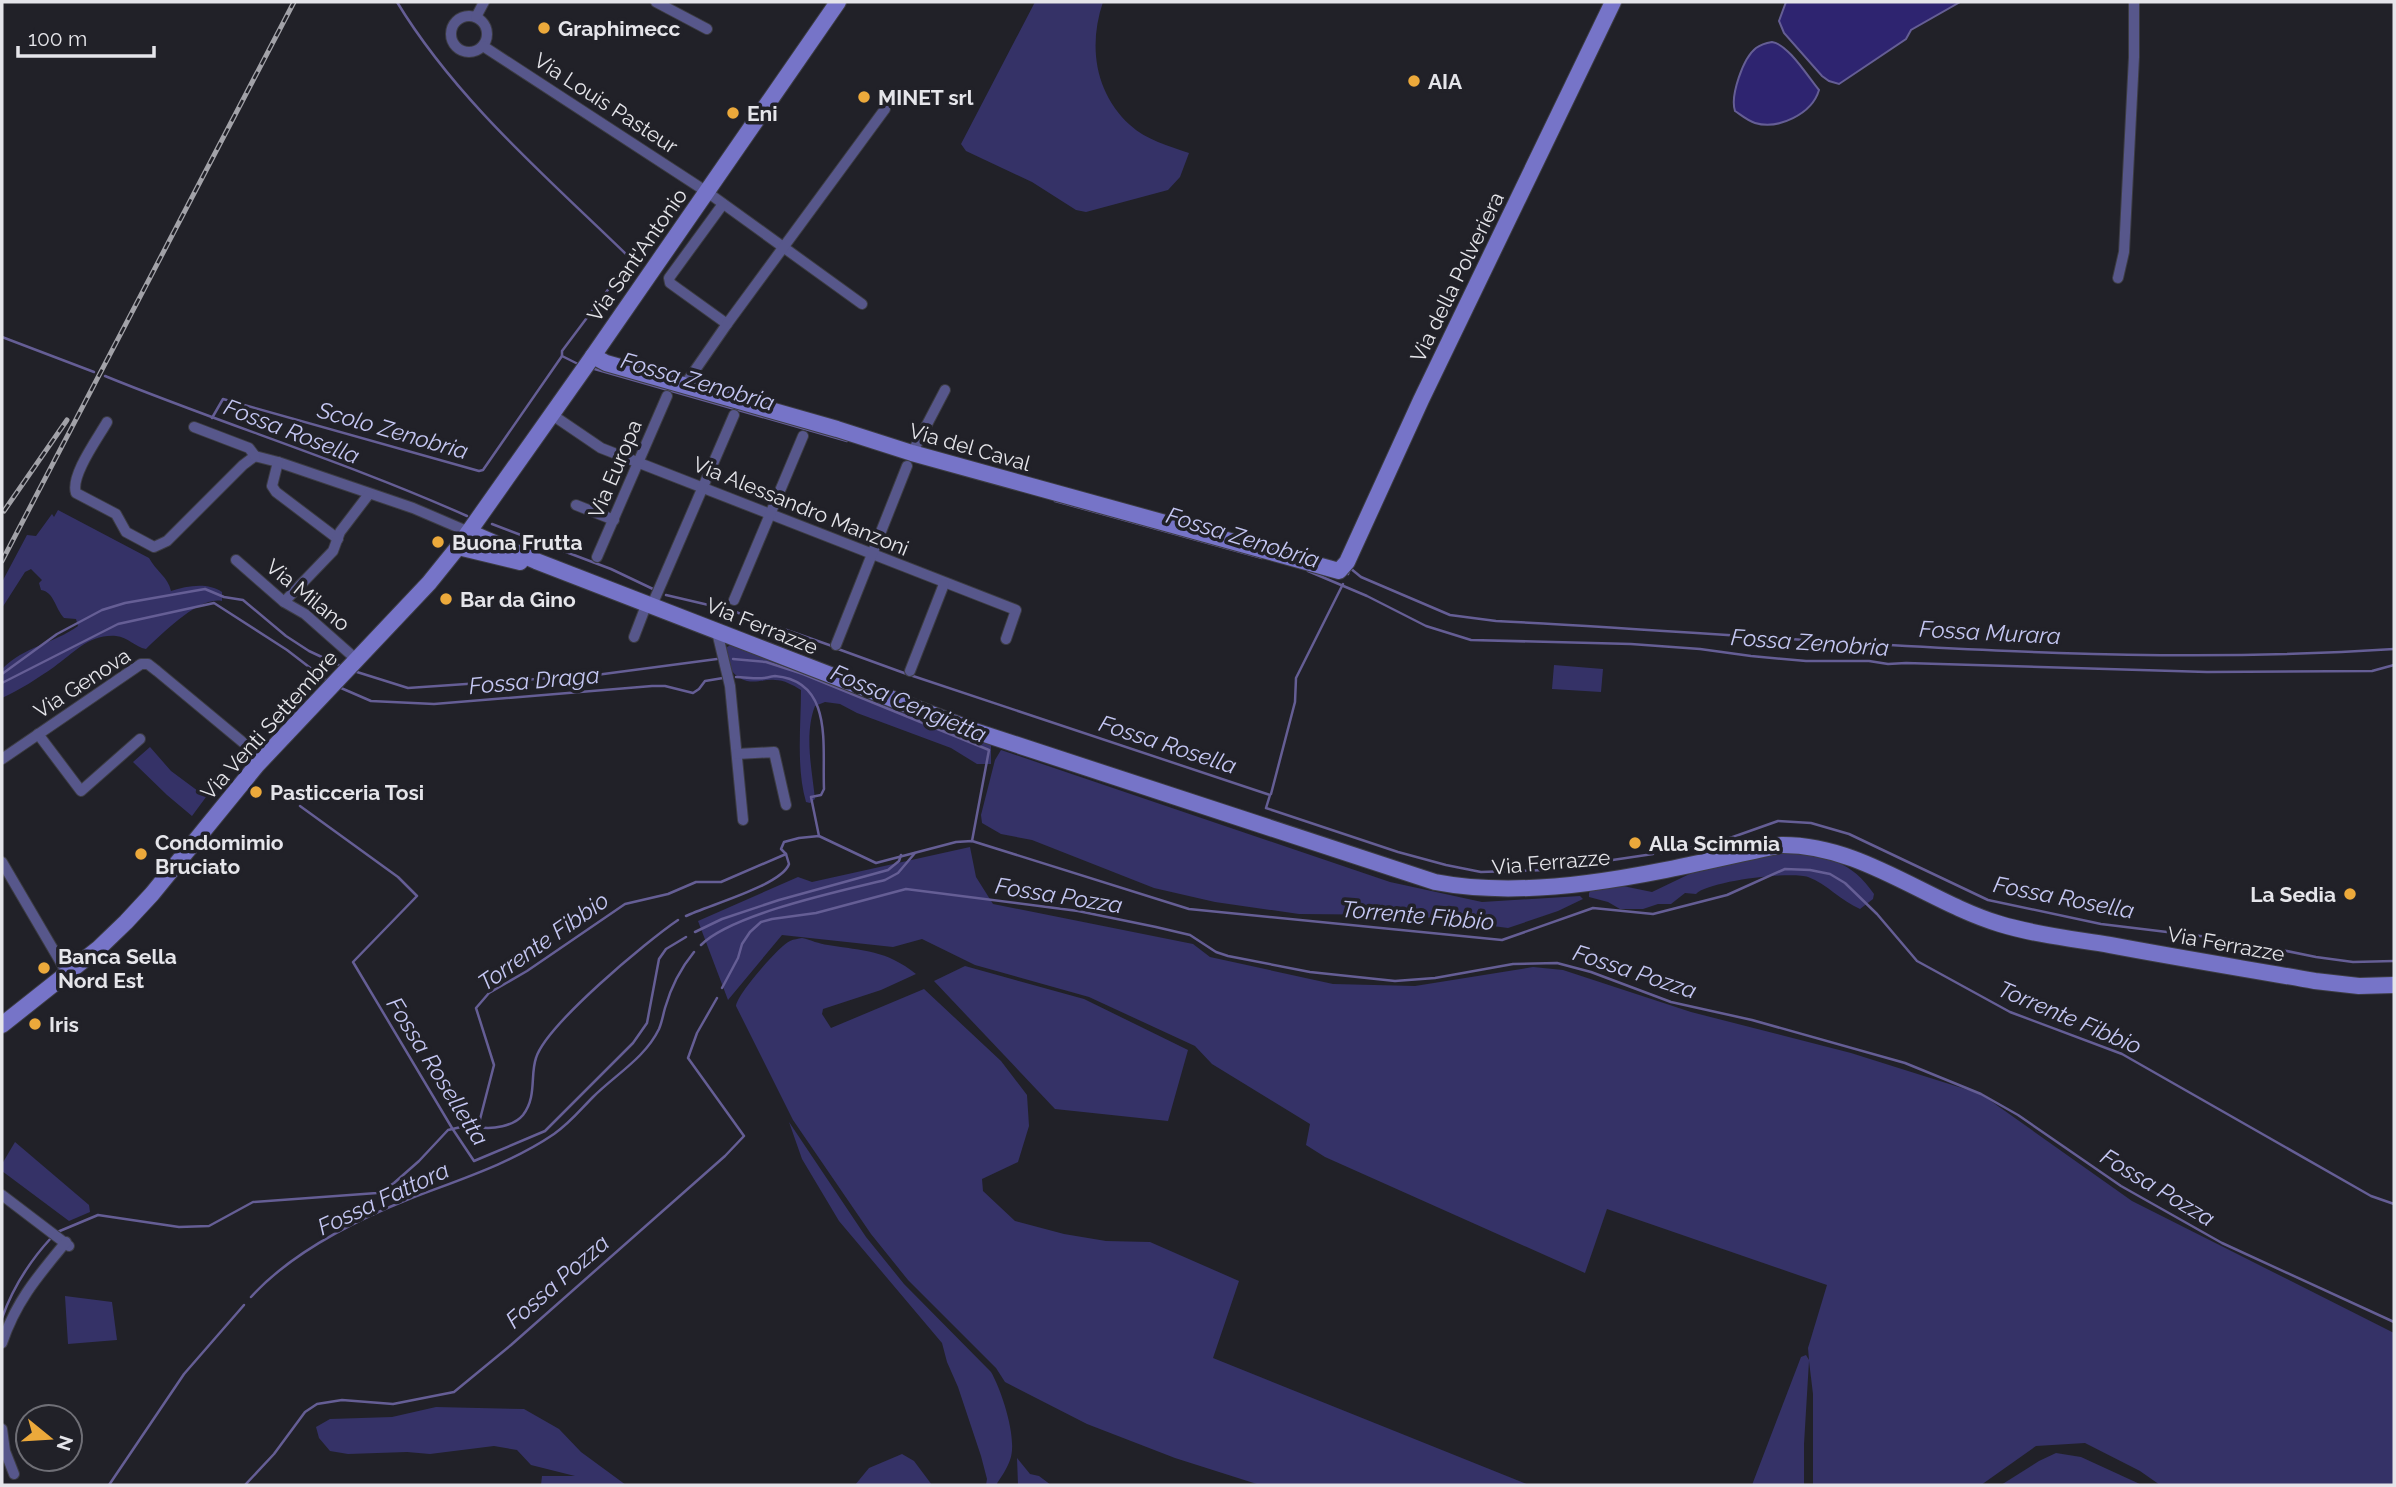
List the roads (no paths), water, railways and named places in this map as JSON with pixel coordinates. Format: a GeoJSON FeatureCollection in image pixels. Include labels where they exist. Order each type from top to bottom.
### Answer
{"type":"FeatureCollection","features":[{"type":"Feature","properties":{"kind":"street"},"geometry":{"type":"LineString","coordinates":[[476,17],[484,2]]}},
{"type":"Feature","properties":{"kind":"street"},"geometry":{"type":"LineString","coordinates":[[656,2],[707,29]]}},
{"type":"Feature","properties":{"kind":"street","name":"Via Sant'Antonio"},"geometry":{"type":"LineString","coordinates":[[469,531],[838,2]]}},
{"type":"Feature","properties":{"kind":"street","name":"Via della Polveriera"},"geometry":{"type":"LineString","coordinates":[[1339,571],[1347,562],[1421,400],[1614,2]]}},
{"type":"Feature","properties":{"kind":"street"},"geometry":{"type":"LineString","coordinates":[[2118,278],[2124,252],[2134,57],[2134,2]]}},
{"type":"Feature","properties":{"kind":"street"},"geometry":{"type":"LineString","coordinates":[[463,17],[476,17],[481,20],[487,30],[483,46],[473,53],[461,51],[452,42],[453,24],[463,17]]}},
{"type":"Feature","properties":{"kind":"street","name":"Via Louis Pasteur"},"geometry":{"type":"LineString","coordinates":[[483,46],[707,192],[862,304]]}},
{"type":"Feature","properties":{"kind":"street"},"geometry":{"type":"LineString","coordinates":[[684,386],[885,109]]}},
{"type":"Feature","properties":{"kind":"street"},"geometry":{"type":"LineString","coordinates":[[723,204],[669,278],[670,283],[727,324]]}},
{"type":"Feature","properties":{"kind":"street","name":"Via del Caval"},"geometry":{"type":"LineString","coordinates":[[593,356],[606,363],[837,429],[910,459],[1339,571]]}},
{"type":"Feature","properties":{"kind":"street"},"geometry":{"type":"LineString","coordinates":[[835,645],[910,459],[945,390]]}},
{"type":"Feature","properties":{"kind":"street","name":"Via Europa"},"geometry":{"type":"LineString","coordinates":[[597,557],[667,396]]}},
{"type":"Feature","properties":{"kind":"street","name":"Via Alessandro Manzoni"},"geometry":{"type":"LineString","coordinates":[[551,414],[601,448],[1016,610],[1006,639]]}},
{"type":"Feature","properties":{"kind":"street"},"geometry":{"type":"LineString","coordinates":[[634,637],[734,415]]}},
{"type":"Feature","properties":{"kind":"street"},"geometry":{"type":"LineString","coordinates":[[107,422],[79,472],[74,488],[76,493],[116,514],[125,532],[154,547],[167,541],[255,456]]}},
{"type":"Feature","properties":{"kind":"street"},"geometry":{"type":"LineString","coordinates":[[194,427],[249,447],[255,456],[413,508],[536,561]]}},
{"type":"Feature","properties":{"kind":"street"},"geometry":{"type":"LineString","coordinates":[[734,600],[803,436]]}},
{"type":"Feature","properties":{"kind":"street"},"geometry":{"type":"LineString","coordinates":[[278,462],[272,486],[276,492],[338,538]]}},
{"type":"Feature","properties":{"kind":"street"},"geometry":{"type":"LineString","coordinates":[[284,601],[333,551],[340,532],[369,494]]}},
{"type":"Feature","properties":{"kind":"street"},"geometry":{"type":"LineString","coordinates":[[576,505],[614,520]]}},
{"type":"Feature","properties":{"kind":"street","name":"Via Venti Settembre"},"geometry":{"type":"LineString","coordinates":[[2,1025],[99,948],[152,894],[263,759],[429,583],[469,531]]}},
{"type":"Feature","properties":{"kind":"street"},"geometry":{"type":"LineString","coordinates":[[458,547],[514,562],[536,561]]}},
{"type":"Feature","properties":{"kind":"street","name":"Via Milano"},"geometry":{"type":"LineString","coordinates":[[236,560],[284,601],[305,614],[356,660]]}},
{"type":"Feature","properties":{"kind":"street","name":"Via Ferrazze"},"geometry":{"type":"LineString","coordinates":[[536,561],[975,731],[1435,882],[1484,889],[1568,885],[1660,870],[1781,845],[1799,844],[1845,856],[1978,916],[2026,930],[2315,981],[2359,986],[2394,985]]}},
{"type":"Feature","properties":{"kind":"street"},"geometry":{"type":"LineString","coordinates":[[909,671],[944,584]]}},
{"type":"Feature","properties":{"kind":"street"},"geometry":{"type":"LineString","coordinates":[[717,632],[730,686],[743,820]]}},
{"type":"Feature","properties":{"kind":"street","name":"Via Genova"},"geometry":{"type":"LineString","coordinates":[[139,739],[81,791],[38,734],[141,664],[148,664],[263,759]]}},
{"type":"Feature","properties":{"kind":"street"},"geometry":{"type":"LineString","coordinates":[[2,759],[38,734]]}},
{"type":"Feature","properties":{"kind":"street"},"geometry":{"type":"LineString","coordinates":[[737,754],[774,752],[786,805]]}},
{"type":"Feature","properties":{"kind":"street"},"geometry":{"type":"LineString","coordinates":[[2,862],[67,973]]}},
{"type":"Feature","properties":{"kind":"street"},"geometry":{"type":"LineString","coordinates":[[2,1195],[68,1244],[26,1291],[2,1343]]}},
{"type":"Feature","properties":{"kind":"street"},"geometry":{"type":"LineString","coordinates":[[2,1429],[5,1451],[14,1474]]}},
{"type":"Feature","properties":{"kind":"waterway","name":"Fossa Zenobria"},"geometry":{"type":"LineString","coordinates":[[397,2],[447,73],[476,106],[631,259],[562,351],[562,356],[578,364]]}},
{"type":"Feature","properties":{"kind":"waterway","name":"Fossa Rosella"},"geometry":{"type":"LineString","coordinates":[[2,337],[94,372]]}},
{"type":"Feature","properties":{"kind":"waterway","name":"Scolo Zenobria"},"geometry":{"type":"LineString","coordinates":[[212,418],[223,399],[479,471],[483,470],[562,356]]}},
{"type":"Feature","properties":{"kind":"waterway","name":"Fossa Zenobria"},"geometry":{"type":"LineString","coordinates":[[591,368],[847,441]]}},
{"type":"Feature","properties":{"kind":"waterway","name":"Fossa Rosella"},"geometry":{"type":"LineString","coordinates":[[105,376],[378,479],[467,516]]}},
{"type":"Feature","properties":{"kind":"waterway","name":"Fossa Zenobria"},"geometry":{"type":"LineString","coordinates":[[1055,501],[1262,558]]}},
{"type":"Feature","properties":{"kind":"waterway","name":"Fossa Rosella"},"geometry":{"type":"LineString","coordinates":[[492,524],[611,569],[653,589]]}},
{"type":"Feature","properties":{"kind":"waterway","name":"Fossa Murara"},"geometry":{"type":"LineString","coordinates":[[1348,574],[1350,568],[1361,577],[1450,615],[1496,621],[2057,653],[2282,654],[2394,649]]}},
{"type":"Feature","properties":{"kind":"waterway","name":"Fossa Zenobria"},"geometry":{"type":"LineString","coordinates":[[1308,571],[1367,596],[1426,626],[1471,640],[1631,644],[1806,661],[1869,661],[1888,664],[2207,672],[2372,671],[2394,665]]}},
{"type":"Feature","properties":{"kind":"waterway","name":"Fossa Murara"},"geometry":{"type":"LineString","coordinates":[[1271,794],[1295,702],[1296,678],[1343,584]]}},
{"type":"Feature","properties":{"kind":"waterway","name":"Fossa Cengietta"},"geometry":{"type":"LineString","coordinates":[[2,674],[57,634],[102,610],[125,603],[205,589],[224,597],[243,600],[286,636],[309,651],[341,666]]}},
{"type":"Feature","properties":{"kind":"waterway","name":"Fossa Rosella"},"geometry":{"type":"LineString","coordinates":[[666,595],[730,610],[832,646]]}},
{"type":"Feature","properties":{"kind":"waterway","name":"Fossa Draga"},"geometry":{"type":"LineString","coordinates":[[2,683],[118,624],[214,603],[287,650],[326,680]]}},
{"type":"Feature","properties":{"kind":"waterway","name":"Fossa Rosella"},"geometry":{"type":"LineString","coordinates":[[838,649],[1270,795],[1266,808],[1446,865],[1481,872],[1545,870],[1653,854]]}},
{"type":"Feature","properties":{"kind":"waterway","name":"Fossa Cengietta"},"geometry":{"type":"LineString","coordinates":[[357,672],[408,688],[596,675],[717,659]]}},
{"type":"Feature","properties":{"kind":"waterway","name":"Fossa Cengietta"},"geometry":{"type":"LineString","coordinates":[[733,659],[766,662],[803,674],[989,750],[972,841]]}},
{"type":"Feature","properties":{"kind":"waterway","name":"Fossa Draga"},"geometry":{"type":"LineString","coordinates":[[736,677],[775,676],[794,681],[807,690],[816,703],[823,736],[824,789],[821,795],[811,797],[819,836]]}},
{"type":"Feature","properties":{"kind":"waterway","name":"Fossa Draga"},"geometry":{"type":"LineString","coordinates":[[341,688],[371,701],[434,704],[652,686],[665,686],[693,693],[705,681],[723,678]]}},
{"type":"Feature","properties":{"kind":"waterway","name":"Fossa Roselletta"},"geometry":{"type":"LineString","coordinates":[[300,806],[398,877],[417,896],[353,962],[474,1161],[545,1131],[633,1043],[647,1023],[659,959],[666,949],[686,937]]}},
{"type":"Feature","properties":{"kind":"waterway","name":"Fossa Rosella"},"geometry":{"type":"LineString","coordinates":[[1661,853],[1713,844],[1778,821],[1811,823],[1849,834],[1988,900],[2101,924],[2233,940],[2316,957],[2353,962],[2394,961]]}},
{"type":"Feature","properties":{"kind":"waterway","name":"Torrente Fibbio"},"geometry":{"type":"LineString","coordinates":[[55,1233],[98,1215],[179,1227],[209,1226],[253,1202],[377,1193],[394,1183],[419,1161],[448,1130],[478,1127],[494,1065],[476,1008],[489,993],[527,971],[625,904],[668,894],[696,882],[721,882],[786,854],[781,849],[784,842],[819,836],[876,863],[956,842],[972,841],[1189,909],[1502,940],[1593,908],[1653,914],[1727,895],[1785,869],[1830,874],[1845,883],[1877,914],[1917,961],[2010,1012],[2122,1054],[2371,1196],[2394,1204]]}},
{"type":"Feature","properties":{"kind":"waterway","name":"Fossa Fattora"},"geometry":{"type":"LineString","coordinates":[[701,945],[736,923],[761,914],[815,897],[885,880],[898,873],[915,853]]}},
{"type":"Feature","properties":{"kind":"waterway","name":"Torrente Fibbio"},"geometry":{"type":"LineString","coordinates":[[686,916],[744,894],[773,879],[784,872],[789,864],[786,854]]}},
{"type":"Feature","properties":{"kind":"waterway","name":"Fossa Roselletta"},"geometry":{"type":"LineString","coordinates":[[695,932],[722,919],[779,900],[888,870],[899,861],[901,855]]}},
{"type":"Feature","properties":{"kind":"waterway","name":"Fossa Pozza"},"geometry":{"type":"LineString","coordinates":[[722,988],[738,958],[742,944],[761,922],[816,913],[906,889],[1078,911],[1156,927],[1190,935],[1216,952],[1228,956],[1310,972],[1395,981],[1435,978],[1513,964],[1557,963],[1591,972],[1671,1002],[1752,1020],[1905,1063],[1981,1094],[2018,1115],[2121,1186],[2222,1243],[2394,1322]]}},
{"type":"Feature","properties":{"kind":"waterway","name":"Torrente Fibbio"},"geometry":{"type":"LineString","coordinates":[[478,1127],[502,1126],[523,1115],[532,1094],[536,1058],[558,1025],[599,984],[678,920]]}},
{"type":"Feature","properties":{"kind":"waterway","name":"Fossa Fattora"},"geometry":{"type":"LineString","coordinates":[[251,1297],[304,1252],[345,1228],[409,1199],[502,1163],[560,1130],[646,1049],[660,1026],[673,986],[694,952]]}},
{"type":"Feature","properties":{"kind":"waterway","name":"Fossa Pozza"},"geometry":{"type":"LineString","coordinates":[[245,1485],[274,1454],[305,1412],[317,1404],[342,1400],[393,1404],[454,1392],[725,1156],[744,1136],[688,1058],[697,1033],[717,998]]}},
{"type":"Feature","properties":{"kind":"waterway","name":"Torrente Fibbio"},"geometry":{"type":"LineString","coordinates":[[2,1318],[22,1275],[51,1238]]}},
{"type":"Feature","properties":{"kind":"waterway","name":"Fossa Fattora"},"geometry":{"type":"LineString","coordinates":[[109,1485],[184,1374],[244,1305]]}},
{"type":"Feature","properties":{"kind":"railway"},"geometry":{"type":"LineString","coordinates":[[2,561],[294,2]]}},
{"type":"Feature","properties":{"kind":"railway"},"geometry":{"type":"LineString","coordinates":[[4,511],[67,420]]}},
{"type":"Feature","properties":{"kind":"place","name":"Graphimecc"},"geometry":{"type":"Point","coordinates":[544,28]}},
{"type":"Feature","properties":{"kind":"place","name":"AIA"},"geometry":{"type":"Point","coordinates":[1414,81]}},
{"type":"Feature","properties":{"kind":"place","name":"MINET srl"},"geometry":{"type":"Point","coordinates":[864,97]}},
{"type":"Feature","properties":{"kind":"place","name":"Eni"},"geometry":{"type":"Point","coordinates":[733,113]}},
{"type":"Feature","properties":{"kind":"place","name":"Buona Frutta"},"geometry":{"type":"Point","coordinates":[438,542]}},
{"type":"Feature","properties":{"kind":"place","name":"Bar da Gino"},"geometry":{"type":"Point","coordinates":[446,599]}},
{"type":"Feature","properties":{"kind":"place","name":"Pasticceria Tosi"},"geometry":{"type":"Point","coordinates":[256,792]}},
{"type":"Feature","properties":{"kind":"place","name":"Alla Scimmia"},"geometry":{"type":"Point","coordinates":[1635,843]}},
{"type":"Feature","properties":{"kind":"place","name":"Condomimio Bruciato"},"geometry":{"type":"Point","coordinates":[141,854]}},
{"type":"Feature","properties":{"kind":"place","name":"La Sedia"},"geometry":{"type":"Point","coordinates":[2350,894]}},
{"type":"Feature","properties":{"kind":"place","name":"Banca Sella Nord Est"},"geometry":{"type":"Point","coordinates":[44,968]}},
{"type":"Feature","properties":{"kind":"place","name":"Iris"},"geometry":{"type":"Point","coordinates":[35,1024]}}]}
